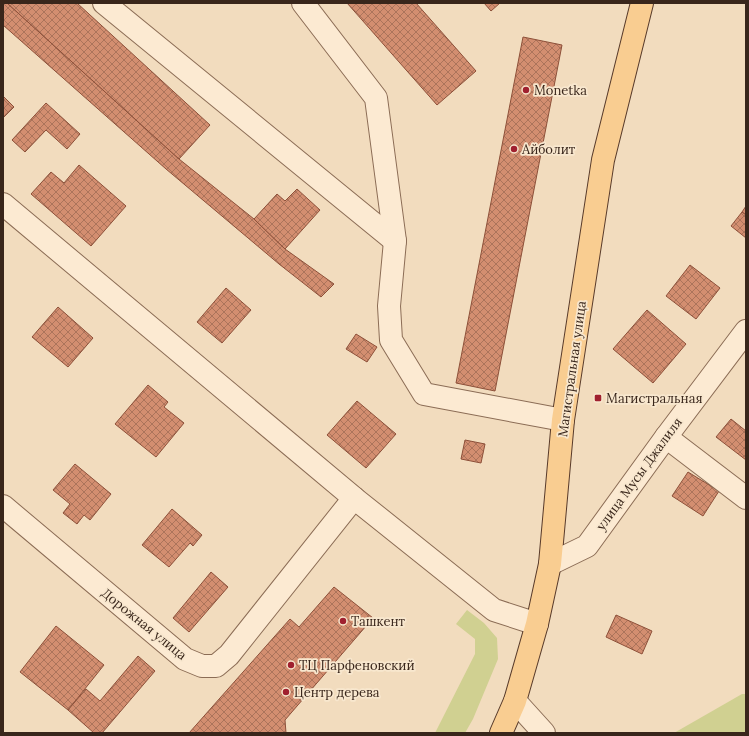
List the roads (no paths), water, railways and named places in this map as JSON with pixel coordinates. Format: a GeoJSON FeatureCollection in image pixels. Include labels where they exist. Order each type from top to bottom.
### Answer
{"type":"FeatureCollection","features":[{"type":"Feature","properties":{"kind":"main road","name":"Магистральная улица"},"geometry":{"type":"LineString","coordinates":[[501,733],[515,701],[537,624],[550,564],[563,420],[603,160],[642,3]]}},
{"type":"Feature","properties":{"kind":"street"},"geometry":{"type":"LineString","coordinates":[[104,3],[395,241]]}},
{"type":"Feature","properties":{"kind":"street"},"geometry":{"type":"LineString","coordinates":[[303,3],[376,98],[395,241],[389,306],[391,340],[424,394],[563,420]]}},
{"type":"Feature","properties":{"kind":"street"},"geometry":{"type":"LineString","coordinates":[[3,204],[354,498],[494,610],[537,624]]}},
{"type":"Feature","properties":{"kind":"street","name":"улица Мусы Джалиля"},"geometry":{"type":"LineString","coordinates":[[550,564],[587,546],[666,437],[746,331]]}},
{"type":"Feature","properties":{"kind":"street"},"geometry":{"type":"LineString","coordinates":[[666,437],[746,498]]}},
{"type":"Feature","properties":{"kind":"street","name":"Дорожная улица"},"geometry":{"type":"LineString","coordinates":[[3,506],[185,659],[202,666],[216,666],[229,655],[354,498]]}},
{"type":"Feature","properties":{"kind":"street"},"geometry":{"type":"LineString","coordinates":[[515,701],[544,733]]}},
{"type":"Feature","properties":{"kind":"place","name":"Monetka"},"geometry":{"type":"Point","coordinates":[526,90]}},
{"type":"Feature","properties":{"kind":"place","name":"Айболит"},"geometry":{"type":"Point","coordinates":[514,149]}},
{"type":"Feature","properties":{"kind":"place","name":"Магистральная"},"geometry":{"type":"Point","coordinates":[598,398]}},
{"type":"Feature","properties":{"kind":"place","name":"Ташкент"},"geometry":{"type":"Point","coordinates":[343,621]}},
{"type":"Feature","properties":{"kind":"place","name":"ТЦ Парфеновский"},"geometry":{"type":"Point","coordinates":[291,665]}},
{"type":"Feature","properties":{"kind":"place","name":"Центр дерева"},"geometry":{"type":"Point","coordinates":[286,692]}}]}
